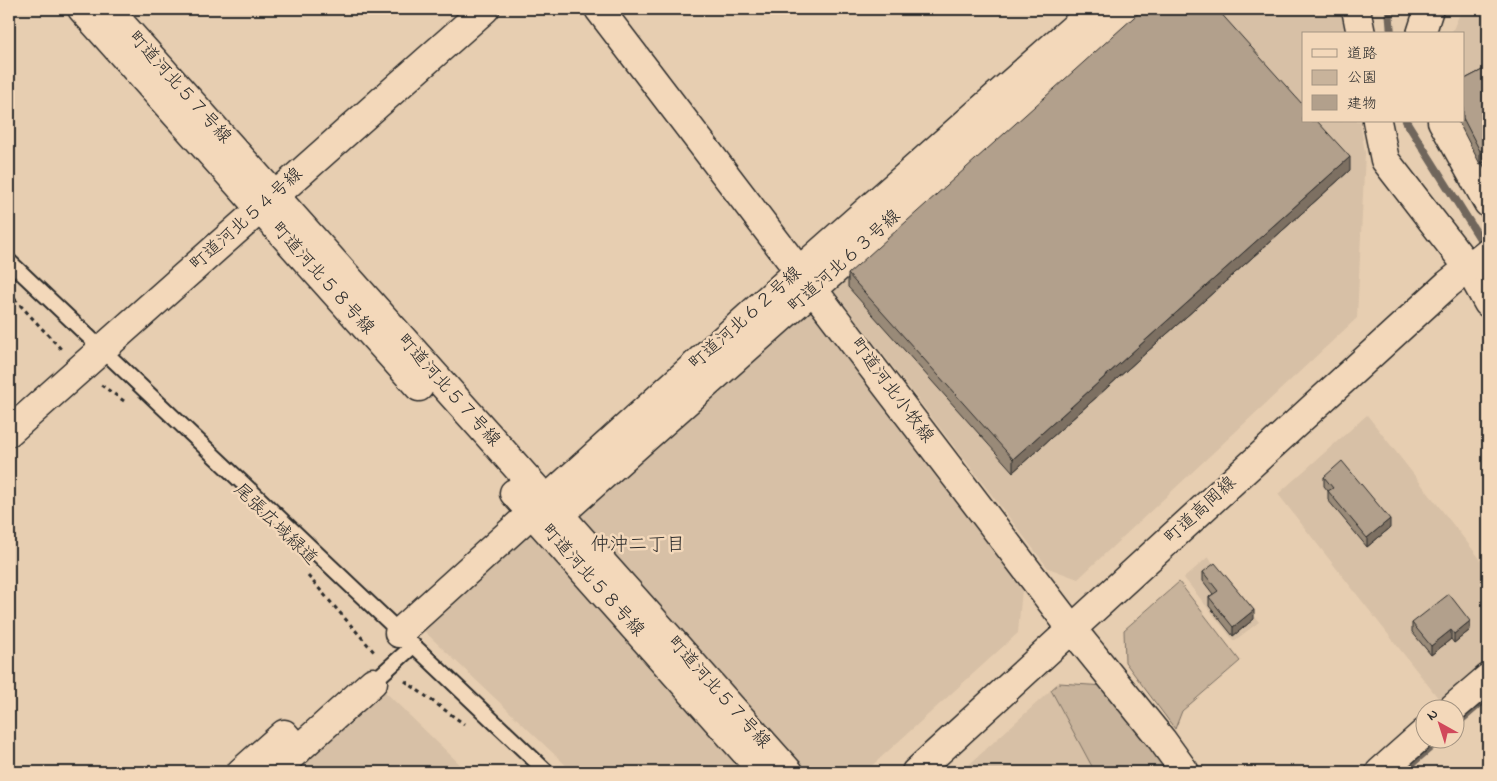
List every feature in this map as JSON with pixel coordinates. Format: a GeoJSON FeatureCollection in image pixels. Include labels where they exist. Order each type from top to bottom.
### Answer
{"type":"FeatureCollection","features":[{"type":"Feature","properties":{"kind":"street","name":"町道河北５８号線"},"geometry":{"type":"LineString","coordinates":[[82,9],[267,202]]}},
{"type":"Feature","properties":{"kind":"street","name":"町道河北５７号線"},"geometry":{"type":"LineString","coordinates":[[108,9],[267,202],[546,509],[789,772]]}},
{"type":"Feature","properties":{"kind":"street","name":"町道河北５４号線"},"geometry":{"type":"LineString","coordinates":[[9,432],[485,9]]}},
{"type":"Feature","properties":{"kind":"street","name":"町道河北小牧線"},"geometry":{"type":"LineString","coordinates":[[599,9],[1072,629],[1185,772]]}},
{"type":"Feature","properties":{"kind":"street","name":"町道河北６２号線"},"geometry":{"type":"LineString","coordinates":[[406,639],[546,509],[806,280],[1095,9]]}},
{"type":"Feature","properties":{"kind":"street","name":"町道河北６３号線"},"geometry":{"type":"LineString","coordinates":[[806,280],[1129,9]]}},
{"type":"Feature","properties":{"kind":"street"},"geometry":{"type":"LineString","coordinates":[[1356,9],[1361,32]]}},
{"type":"Feature","properties":{"kind":"street"},"geometry":{"type":"LineString","coordinates":[[1423,32],[1429,9]]}},
{"type":"Feature","properties":{"kind":"street"},"geometry":{"type":"LineString","coordinates":[[1377,122],[1384,160],[1478,260],[1488,303]]}},
{"type":"Feature","properties":{"kind":"street"},"geometry":{"type":"LineString","coordinates":[[1443,122],[1488,203]]}},
{"type":"Feature","properties":{"kind":"street","name":"町道高岡線"},"geometry":{"type":"LineString","coordinates":[[916,772],[1478,260]]}},
{"type":"Feature","properties":{"kind":"street","name":"町道河北５８号線"},"geometry":{"type":"LineString","coordinates":[[546,509],[763,772]]}},
{"type":"Feature","properties":{"kind":"street"},"geometry":{"type":"LineString","coordinates":[[273,772],[381,675]]}},
{"type":"Feature","properties":{"kind":"street"},"geometry":{"type":"LineString","coordinates":[[1464,701],[1486,687]]}},
{"type":"Feature","properties":{"kind":"street"},"geometry":{"type":"LineString","coordinates":[[242,772],[284,734],[298,750]]}},
{"type":"Feature","properties":{"kind":"street"},"geometry":{"type":"LineString","coordinates":[[1380,772],[1414,742]]}},
{"type":"Feature","properties":{"kind":"lane"},"geometry":{"type":"LineString","coordinates":[[9,262],[547,772]]}},
{"type":"Feature","properties":{"kind":"lane"},"geometry":{"type":"LineString","coordinates":[[381,675],[406,639]]}},
{"type":"Feature","properties":{"kind":"path"},"geometry":{"type":"LineString","coordinates":[[9,293],[79,369],[131,406]]}},
{"type":"Feature","properties":{"kind":"path","name":"尾張広域緑道"},"geometry":{"type":"LineString","coordinates":[[306,574],[381,675],[465,725]]}},
{"type":"Feature","properties":{"kind":"shaded area"},"geometry":{"type":"Polygon","coordinates":[[[1142,9],[1341,9],[1345,32],[1302,32],[1302,122],[1360,122],[1365,153],[1357,318],[1078,579],[1048,568],[831,287],[1142,9]]]}},
{"type":"Feature","properties":{"kind":"shaded area"},"geometry":{"type":"Polygon","coordinates":[[[1462,9],[1488,9],[1488,128],[1464,88],[1464,32],[1452,32],[1462,9]]]}},
{"type":"Feature","properties":{"kind":"shaded area"},"geometry":{"type":"Polygon","coordinates":[[[811,305],[1026,586],[1022,589],[1018,633],[865,772],[798,772],[571,519],[811,305]]]}},
{"type":"Feature","properties":{"kind":"shaded area"},"geometry":{"type":"Polygon","coordinates":[[[1367,415],[1488,569],[1488,670],[1457,698],[1438,698],[1278,494],[1367,415]]]}},
{"type":"Feature","properties":{"kind":"shaded area"},"geometry":{"type":"Polygon","coordinates":[[[532,531],[756,772],[573,772],[423,630],[532,531]]]}},
{"type":"Feature","properties":{"kind":"shaded area"},"geometry":{"type":"Polygon","coordinates":[[[1208,557],[1259,622],[1234,641],[1184,578],[1208,557]]]}},
{"type":"Feature","properties":{"kind":"shaded area"},"geometry":{"type":"Polygon","coordinates":[[[378,685],[468,772],[233,772],[299,742],[378,685]]]}},
{"type":"Feature","properties":{"kind":"shaded area"},"geometry":{"type":"Polygon","coordinates":[[[1051,690],[1095,772],[961,772],[1051,690]]]}},
{"type":"Feature","properties":{"kind":"green space"},"geometry":{"type":"Polygon","coordinates":[[[1179,582],[1240,661],[1182,711],[1175,729],[1125,662],[1124,630],[1179,582]]]}},
{"type":"Feature","properties":{"kind":"green space"},"geometry":{"type":"Polygon","coordinates":[[[1059,683],[1105,686],[1168,768],[1164,772],[1095,772],[1051,690],[1059,683]]]}},
{"type":"Feature","properties":{"kind":"building"},"geometry":{"type":"Polygon","coordinates":[[[1143,9],[1217,9],[1302,104],[1302,122],[1318,122],[1350,157],[1013,459],[848,274],[1143,9]]]}},
{"type":"Feature","properties":{"kind":"building"},"geometry":{"type":"Polygon","coordinates":[[[1488,67],[1488,147],[1480,151],[1464,120],[1464,79],[1488,67]]]}},
{"type":"Feature","properties":{"kind":"building"},"geometry":{"type":"Polygon","coordinates":[[[1342,461],[1390,519],[1367,538],[1328,491],[1333,488],[1324,477],[1342,461]]]}},
{"type":"Feature","properties":{"kind":"building"},"geometry":{"type":"Polygon","coordinates":[[[1215,563],[1254,610],[1233,627],[1209,597],[1218,591],[1203,572],[1215,563]]]}},
{"type":"Feature","properties":{"kind":"building"},"geometry":{"type":"Polygon","coordinates":[[[1449,594],[1470,621],[1454,634],[1451,630],[1431,646],[1412,623],[1449,594]]]}},
{"type":"Feature","properties":{"kind":"waterway"},"geometry":{"type":"LineString","coordinates":[[1389,9],[1391,32]]}},
{"type":"Feature","properties":{"kind":"waterway"},"geometry":{"type":"LineString","coordinates":[[1407,122],[1486,248]]}},
{"type":"Feature","properties":{"kind":"waterway"},"geometry":{"type":"LineString","coordinates":[[1464,717],[1485,699]]}},
{"type":"Feature","properties":{"kind":"waterway"},"geometry":{"type":"LineString","coordinates":[[1402,772],[1430,748]]}},
{"type":"Feature","properties":{"kind":"district","name":"仲沖二丁目"},"geometry":{"type":"Point","coordinates":[638,545]}}]}
